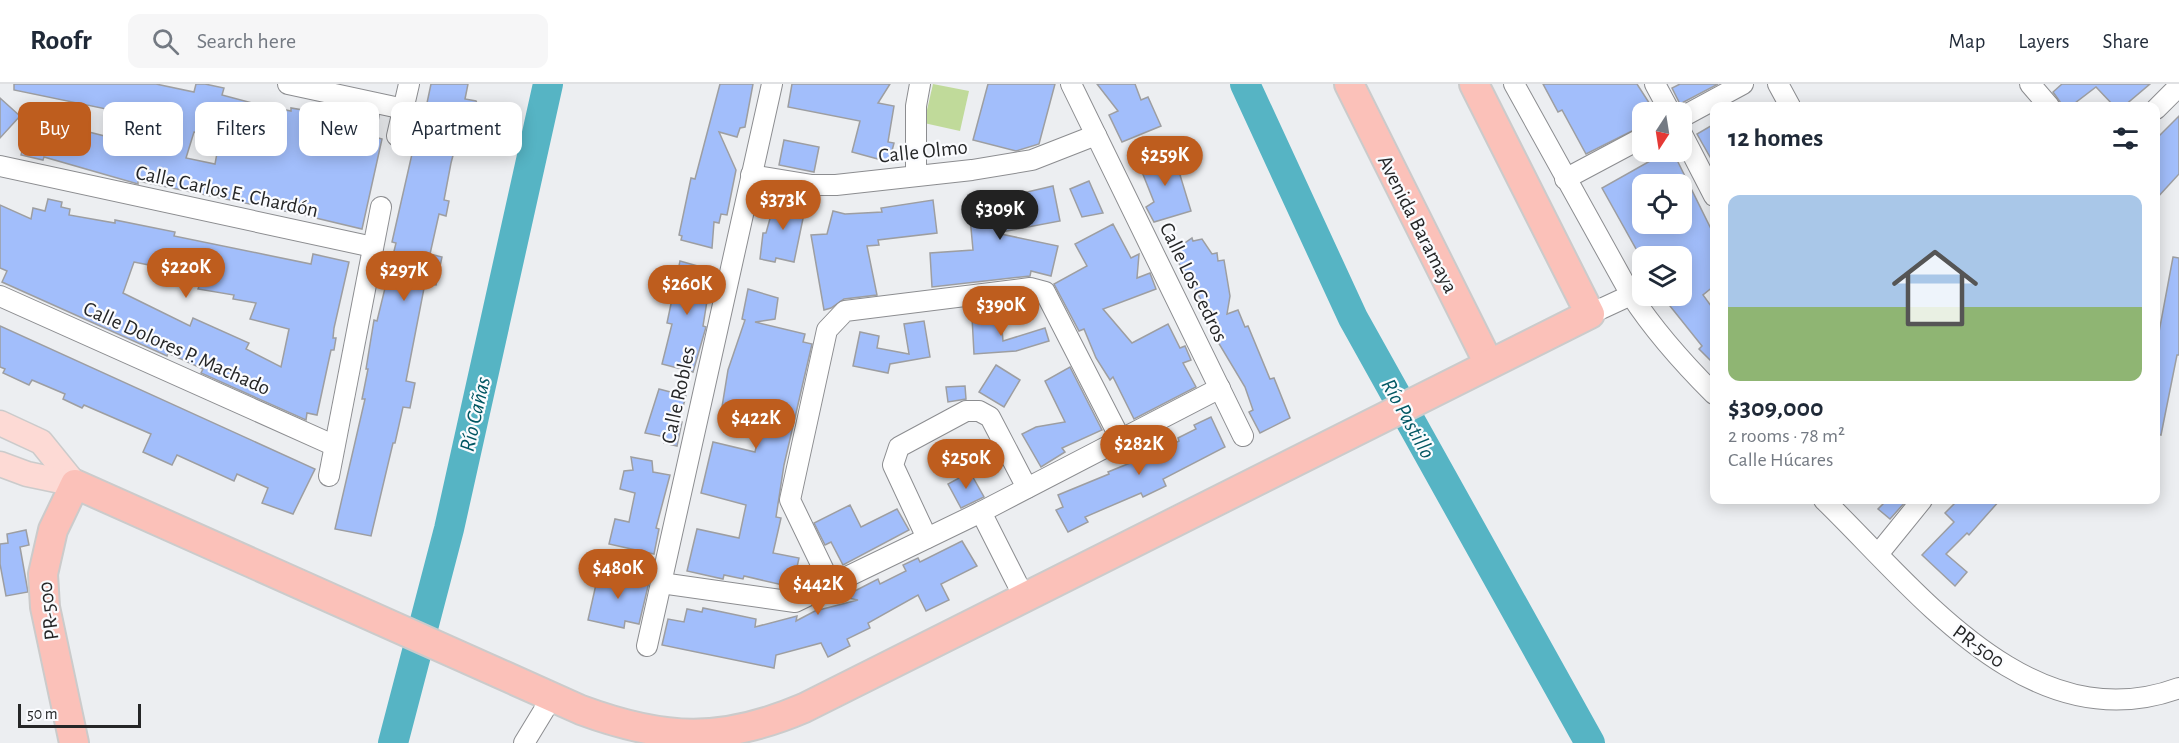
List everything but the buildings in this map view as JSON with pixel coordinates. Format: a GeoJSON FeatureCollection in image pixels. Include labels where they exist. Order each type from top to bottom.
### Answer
{"type":"FeatureCollection","features":[{"type":"Feature","properties":{"kind":"highway","name":"Avenida Baramaya"},"geometry":{"type":"LineString","coordinates":[[1349,84],[1478,369]]}},
{"type":"Feature","properties":{"kind":"highway"},"geometry":{"type":"LineString","coordinates":[[75,484],[608,720],[644,730],[690,736],[746,728],[777,720],[1590,314],[1474,84]]}},
{"type":"Feature","properties":{"kind":"highway","name":"PR-500"},"geometry":{"type":"LineString","coordinates":[[74,743],[45,607],[43,574],[53,530],[75,484]]}},
{"type":"Feature","properties":{"kind":"main road"},"geometry":{"type":"LineString","coordinates":[[0,423],[41,442],[75,484]]}},
{"type":"Feature","properties":{"kind":"main road"},"geometry":{"type":"LineString","coordinates":[[0,464],[27,474],[75,484]]}},
{"type":"Feature","properties":{"kind":"street"},"geometry":{"type":"LineString","coordinates":[[288,84],[391,106]]}},
{"type":"Feature","properties":{"kind":"street"},"geometry":{"type":"LineString","coordinates":[[405,102],[409,84]]}},
{"type":"Feature","properties":{"kind":"street","name":"Calle Robles"},"geometry":{"type":"LineString","coordinates":[[647,646],[772,84]]}},
{"type":"Feature","properties":{"kind":"street"},"geometry":{"type":"LineString","coordinates":[[916,174],[916,106],[920,84]]}},
{"type":"Feature","properties":{"kind":"street","name":"Calle Los Cedros"},"geometry":{"type":"LineString","coordinates":[[1071,84],[1243,436]]}},
{"type":"Feature","properties":{"kind":"street"},"geometry":{"type":"LineString","coordinates":[[1514,84],[1631,295],[1652,327],[1710,390]]}},
{"type":"Feature","properties":{"kind":"street"},"geometry":{"type":"LineString","coordinates":[[1655,84],[1665,102]]}},
{"type":"Feature","properties":{"kind":"street"},"geometry":{"type":"LineString","coordinates":[[1692,112],[1743,84]]}},
{"type":"Feature","properties":{"kind":"street"},"geometry":{"type":"LineString","coordinates":[[1778,84],[1788,102]]}},
{"type":"Feature","properties":{"kind":"street"},"geometry":{"type":"LineString","coordinates":[[2030,84],[2046,102]]}},
{"type":"Feature","properties":{"kind":"street"},"geometry":{"type":"LineString","coordinates":[[2160,104],[2173,87]]}},
{"type":"Feature","properties":{"kind":"street","name":"Calle Olmo"},"geometry":{"type":"LineString","coordinates":[[752,175],[812,185],[836,185],[916,174],[972,170],[1032,160],[1095,135]]}},
{"type":"Feature","properties":{"kind":"street"},"geometry":{"type":"LineString","coordinates":[[1565,179],[1632,143]]}},
{"type":"Feature","properties":{"kind":"street"},"geometry":{"type":"LineString","coordinates":[[1692,153],[1710,188]]}},
{"type":"Feature","properties":{"kind":"street","name":"Calle Carlos E. Chardón"},"geometry":{"type":"LineString","coordinates":[[0,166],[373,247]]}},
{"type":"Feature","properties":{"kind":"street"},"geometry":{"type":"LineString","coordinates":[[328,476],[381,207]]}},
{"type":"Feature","properties":{"kind":"street"},"geometry":{"type":"LineString","coordinates":[[831,585],[790,500],[827,330],[845,311],[1030,288],[1045,292],[1121,440]]}},
{"type":"Feature","properties":{"kind":"street"},"geometry":{"type":"LineString","coordinates":[[1590,314],[1631,295]]}},
{"type":"Feature","properties":{"kind":"street","name":"Calle Dolores P. Machado"},"geometry":{"type":"LineString","coordinates":[[0,296],[333,445]]}},
{"type":"Feature","properties":{"kind":"street"},"geometry":{"type":"LineString","coordinates":[[661,583],[795,602],[981,512],[1220,388]]}},
{"type":"Feature","properties":{"kind":"street"},"geometry":{"type":"LineString","coordinates":[[927,538],[893,465],[899,447],[966,411],[979,411],[990,417],[1027,488]]}},
{"type":"Feature","properties":{"kind":"street","name":"PR-500"},"geometry":{"type":"LineString","coordinates":[[1828,504],[1943,619],[1978,647],[2026,678],[2068,693],[2100,698],[2142,698],[2179,688]]}},
{"type":"Feature","properties":{"kind":"street"},"geometry":{"type":"LineString","coordinates":[[1879,553],[1919,504]]}},
{"type":"Feature","properties":{"kind":"street"},"geometry":{"type":"LineString","coordinates":[[981,512],[1024,597]]}},
{"type":"Feature","properties":{"kind":"street"},"geometry":{"type":"LineString","coordinates":[[524,743],[552,697]]}},
{"type":"Feature","properties":{"kind":"green space"},"geometry":{"type":"Polygon","coordinates":[[[933,84],[969,91],[960,131],[924,123],[933,84]]]}},
{"type":"Feature","properties":{"kind":"waterway","name":"Río Cañas"},"geometry":{"type":"LineString","coordinates":[[393,743],[449,529],[548,84]]}},
{"type":"Feature","properties":{"kind":"waterway","name":"Río Pastillo"},"geometry":{"type":"LineString","coordinates":[[1245,84],[1353,318],[1590,743]]}}]}
